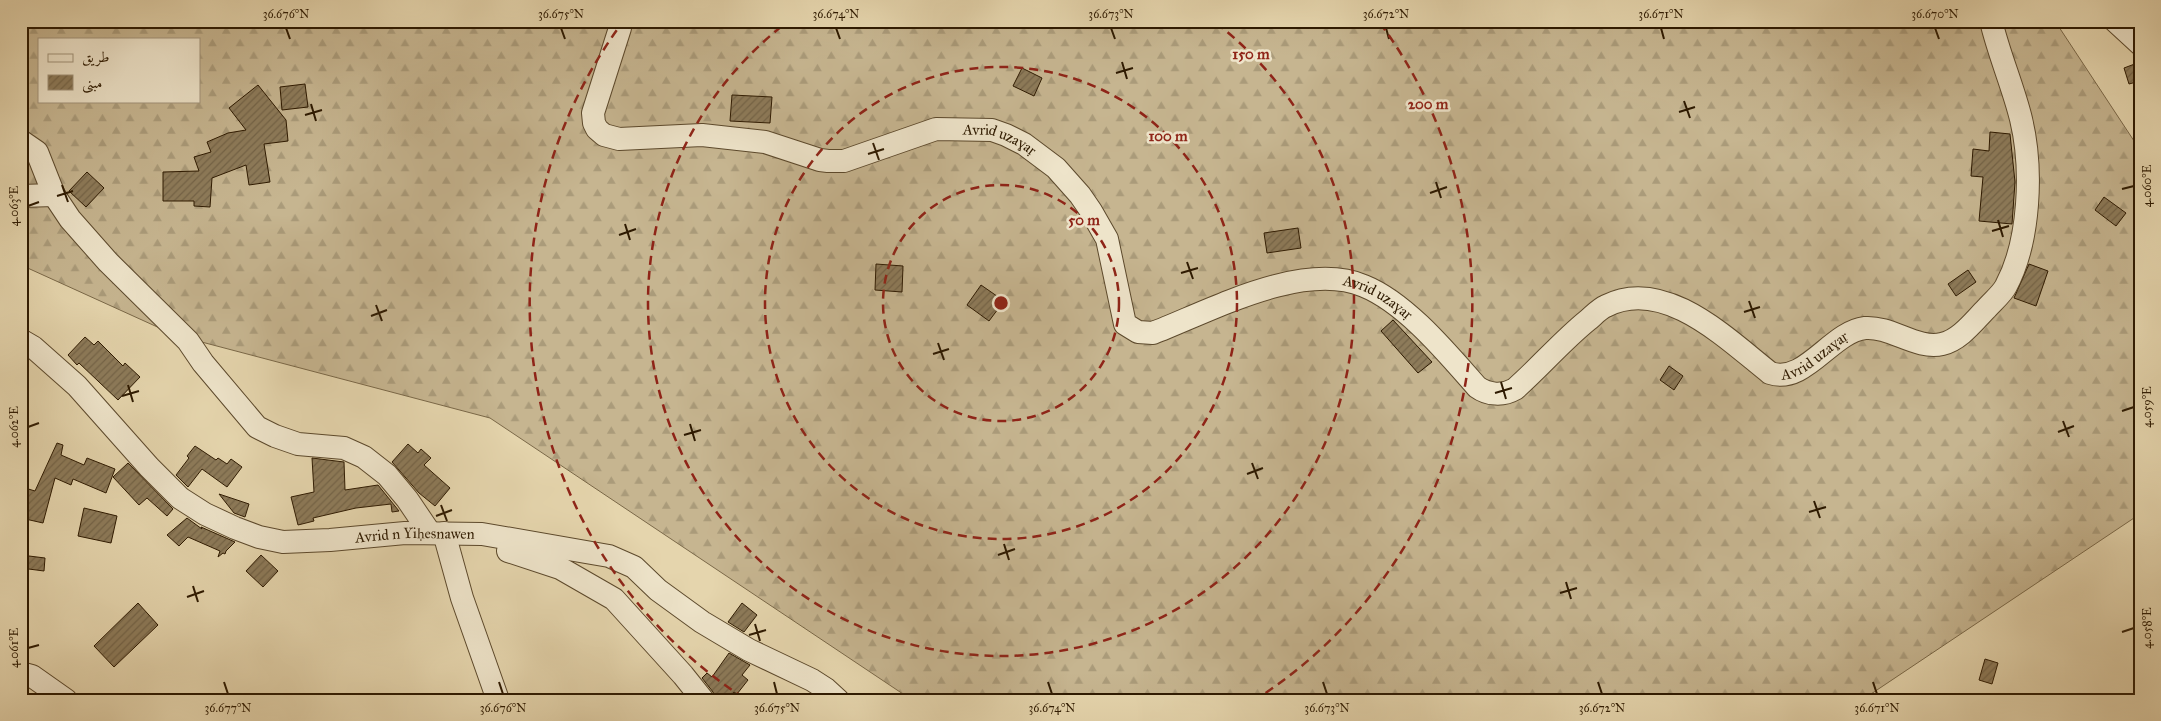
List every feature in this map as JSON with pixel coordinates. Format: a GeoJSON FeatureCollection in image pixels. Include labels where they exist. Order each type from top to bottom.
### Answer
{"type":"FeatureCollection","features":[{"type":"Feature","properties":{"kind":"street","name":"Avrid uzaɣaṛ"},"geometry":{"type":"LineString","coordinates":[[620,21],[620,28],[593,112],[594,123],[604,135],[618,139],[702,135],[765,142],[820,160],[844,161],[936,129],[992,130],[1024,144],[1056,168],[1091,211],[1107,239],[1124,324],[1130,329],[1138,332],[1153,333],[1270,287],[1315,280],[1341,279],[1374,291],[1408,315],[1477,387],[1482,391],[1496,394],[1510,392],[1515,389],[1576,330],[1605,306],[1638,297],[1662,300],[1683,310],[1713,328],[1770,373],[1778,376],[1784,376],[1804,367],[1842,337],[1864,328],[1875,328],[1928,344],[1941,345],[1961,334],[2005,288],[2019,250],[2025,218],[2028,185],[2021,119],[1996,43],[1991,21]]}},
{"type":"Feature","properties":{"kind":"street"},"geometry":{"type":"LineString","coordinates":[[2115,21],[2140,44]]}},
{"type":"Feature","properties":{"kind":"street"},"geometry":{"type":"LineString","coordinates":[[21,141],[37,152],[54,195],[70,219],[108,262],[188,341],[203,363],[257,427],[298,444],[344,448],[364,457],[386,475],[437,533],[498,700]]}},
{"type":"Feature","properties":{"kind":"street"},"geometry":{"type":"LineString","coordinates":[[21,196],[54,195]]}},
{"type":"Feature","properties":{"kind":"street","name":"Avrid n Yiḥesnawen"},"geometry":{"type":"LineString","coordinates":[[21,340],[33,347],[77,386],[148,467],[180,498],[205,514],[260,537],[283,542],[437,533],[482,534],[609,556],[634,567],[658,590],[702,622],[749,650],[826,688],[838,700]]}},
{"type":"Feature","properties":{"kind":"street"},"geometry":{"type":"LineString","coordinates":[[482,534],[516,555],[560,568],[614,599],[683,675],[703,700]]}},
{"type":"Feature","properties":{"kind":"street"},"geometry":{"type":"LineString","coordinates":[[21,673],[32,676],[66,700]]}},
{"type":"Feature","properties":{"kind":"green space"},"geometry":{"type":"Polygon","coordinates":[[[21,21],[2055,21],[2140,150],[2140,514],[1862,700],[912,700],[490,418],[175,335],[21,265],[21,21]]]}},
{"type":"Feature","properties":{"kind":"building"},"geometry":{"type":"Polygon","coordinates":[[[2140,62],[2140,81],[2129,84],[2124,68],[2140,62]]]}},
{"type":"Feature","properties":{"kind":"building"},"geometry":{"type":"Polygon","coordinates":[[[1022,68],[1042,78],[1034,96],[1013,86],[1022,68]]]}},
{"type":"Feature","properties":{"kind":"building"},"geometry":{"type":"Polygon","coordinates":[[[305,84],[308,107],[282,110],[280,87],[305,84]]]}},
{"type":"Feature","properties":{"kind":"building"},"geometry":{"type":"Polygon","coordinates":[[[258,85],[286,120],[288,141],[264,144],[270,182],[249,185],[246,165],[212,178],[210,207],[194,206],[194,201],[163,201],[163,172],[199,171],[194,157],[211,152],[207,142],[228,133],[246,130],[229,108],[258,85]]]}},
{"type":"Feature","properties":{"kind":"building"},"geometry":{"type":"Polygon","coordinates":[[[732,95],[772,97],[770,123],[730,121],[732,95]]]}},
{"type":"Feature","properties":{"kind":"building"},"geometry":{"type":"Polygon","coordinates":[[[1990,132],[2010,134],[2015,182],[2012,224],[1979,221],[1983,177],[1971,176],[1973,149],[1989,151],[1990,132]]]}},
{"type":"Feature","properties":{"kind":"building"},"geometry":{"type":"Polygon","coordinates":[[[87,172],[104,188],[86,207],[69,191],[87,172]]]}},
{"type":"Feature","properties":{"kind":"building"},"geometry":{"type":"Polygon","coordinates":[[[2104,197],[2126,213],[2116,226],[2095,210],[2104,197]]]}},
{"type":"Feature","properties":{"kind":"building"},"geometry":{"type":"Polygon","coordinates":[[[1298,228],[1301,248],[1267,253],[1264,233],[1298,228]]]}},
{"type":"Feature","properties":{"kind":"building"},"geometry":{"type":"Polygon","coordinates":[[[876,264],[903,266],[902,292],[875,290],[876,264]]]}},
{"type":"Feature","properties":{"kind":"building"},"geometry":{"type":"Polygon","coordinates":[[[2029,264],[2048,271],[2036,306],[2014,298],[2029,264]]]}},
{"type":"Feature","properties":{"kind":"building"},"geometry":{"type":"Polygon","coordinates":[[[1968,270],[1976,282],[1956,296],[1948,284],[1968,270]]]}},
{"type":"Feature","properties":{"kind":"building"},"geometry":{"type":"Polygon","coordinates":[[[981,285],[1004,301],[989,321],[967,305],[981,285]]]}},
{"type":"Feature","properties":{"kind":"building"},"geometry":{"type":"Polygon","coordinates":[[[1393,320],[1432,362],[1418,373],[1381,331],[1393,320]]]}},
{"type":"Feature","properties":{"kind":"building"},"geometry":{"type":"Polygon","coordinates":[[[85,337],[94,345],[98,341],[123,366],[125,363],[140,377],[118,400],[68,355],[85,337]]]}},
{"type":"Feature","properties":{"kind":"building"},"geometry":{"type":"Polygon","coordinates":[[[1669,366],[1683,376],[1674,390],[1660,380],[1669,366]]]}},
{"type":"Feature","properties":{"kind":"building"},"geometry":{"type":"Polygon","coordinates":[[[57,443],[63,445],[61,455],[84,465],[87,458],[115,469],[106,493],[73,479],[71,485],[55,478],[43,523],[21,518],[21,502],[25,488],[35,491],[57,443]]]}},
{"type":"Feature","properties":{"kind":"building"},"geometry":{"type":"Polygon","coordinates":[[[408,444],[418,453],[421,449],[431,458],[424,465],[450,488],[435,506],[419,493],[392,462],[408,444]]]}},
{"type":"Feature","properties":{"kind":"building"},"geometry":{"type":"Polygon","coordinates":[[[195,446],[216,460],[218,458],[227,464],[231,459],[242,467],[227,487],[202,469],[188,487],[176,475],[189,458],[187,456],[195,446]]]}},
{"type":"Feature","properties":{"kind":"building"},"geometry":{"type":"Polygon","coordinates":[[[312,458],[344,462],[345,490],[378,485],[399,511],[392,512],[391,504],[356,508],[313,518],[314,521],[298,525],[291,497],[314,492],[312,458]]]}},
{"type":"Feature","properties":{"kind":"building"},"geometry":{"type":"Polygon","coordinates":[[[128,463],[173,509],[167,516],[147,498],[139,505],[113,477],[128,463]]]}},
{"type":"Feature","properties":{"kind":"building"},"geometry":{"type":"Polygon","coordinates":[[[219,494],[249,504],[245,517],[234,513],[219,494]]]}},
{"type":"Feature","properties":{"kind":"building"},"geometry":{"type":"Polygon","coordinates":[[[84,508],[117,516],[111,543],[78,536],[84,508]]]}},
{"type":"Feature","properties":{"kind":"building"},"geometry":{"type":"Polygon","coordinates":[[[187,518],[202,529],[201,527],[235,542],[225,554],[223,553],[218,557],[220,551],[188,537],[179,546],[167,535],[187,518]]]}},
{"type":"Feature","properties":{"kind":"building"},"geometry":{"type":"Polygon","coordinates":[[[21,555],[45,558],[44,571],[21,568],[21,555]]]}},
{"type":"Feature","properties":{"kind":"building"},"geometry":{"type":"Polygon","coordinates":[[[261,555],[278,571],[263,587],[246,571],[261,555]]]}},
{"type":"Feature","properties":{"kind":"building"},"geometry":{"type":"Polygon","coordinates":[[[138,603],[158,625],[114,667],[94,646],[138,603]]]}},
{"type":"Feature","properties":{"kind":"building"},"geometry":{"type":"Polygon","coordinates":[[[742,603],[757,615],[744,632],[728,622],[742,603]]]}},
{"type":"Feature","properties":{"kind":"building"},"geometry":{"type":"Polygon","coordinates":[[[729,653],[750,665],[742,675],[748,680],[737,694],[734,692],[728,700],[716,700],[713,692],[702,678],[707,673],[712,677],[729,653]]]}},
{"type":"Feature","properties":{"kind":"building"},"geometry":{"type":"Polygon","coordinates":[[[1985,659],[1998,663],[1992,684],[1979,680],[1985,659]]]}}]}
